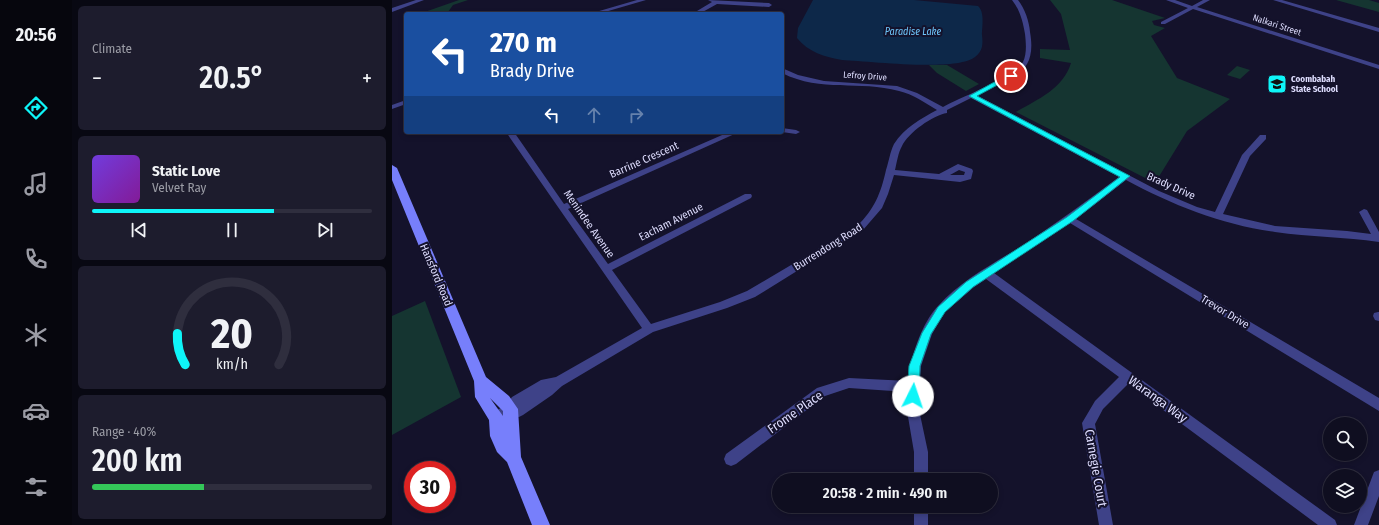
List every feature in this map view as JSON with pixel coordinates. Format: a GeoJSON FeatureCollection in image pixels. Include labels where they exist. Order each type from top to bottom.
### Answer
{"type":"FeatureCollection","features":[{"type":"Feature","properties":{"kind":"street"},"geometry":{"type":"LineString","coordinates":[[392,10],[421,0]]}},
{"type":"Feature","properties":{"kind":"street"},"geometry":{"type":"LineString","coordinates":[[599,12],[643,0]]}},
{"type":"Feature","properties":{"kind":"street","name":"Burrendong Road"},"geometry":{"type":"LineString","coordinates":[[496,417],[510,409],[519,411],[548,391],[558,382],[649,329],[745,296],[846,238],[867,222],[879,207],[886,191],[896,149],[903,137],[914,127],[1011,76],[1022,68],[1028,59],[1030,50],[1022,7],[1015,0]]}},
{"type":"Feature","properties":{"kind":"street","name":"Nalkari Street"},"geometry":{"type":"LineString","coordinates":[[1169,0],[1379,67]]}},
{"type":"Feature","properties":{"kind":"street"},"geometry":{"type":"LineString","coordinates":[[1163,23],[1208,0]]}},
{"type":"Feature","properties":{"kind":"street"},"geometry":{"type":"LineString","coordinates":[[1276,0],[1379,30]]}},
{"type":"Feature","properties":{"kind":"street"},"geometry":{"type":"LineString","coordinates":[[699,12],[714,1],[769,5]]}},
{"type":"Feature","properties":{"kind":"street","name":"Lefroy Drive"},"geometry":{"type":"LineString","coordinates":[[784,71],[795,76],[815,81],[903,89],[944,111]]}},
{"type":"Feature","properties":{"kind":"street","name":"Brady Drive"},"geometry":{"type":"LineString","coordinates":[[972,96],[1172,200],[1218,216],[1274,229],[1347,234],[1379,239]]}},
{"type":"Feature","properties":{"kind":"street"},"geometry":{"type":"LineString","coordinates":[[392,104],[404,101]]}},
{"type":"Feature","properties":{"kind":"street"},"geometry":{"type":"LineString","coordinates":[[392,108],[404,102]]}},
{"type":"Feature","properties":{"kind":"street"},"geometry":{"type":"LineString","coordinates":[[784,130],[796,132]]}},
{"type":"Feature","properties":{"kind":"street","name":"Menindee Avenue"},"geometry":{"type":"LineString","coordinates":[[511,134],[562,208],[649,329]]}},
{"type":"Feature","properties":{"kind":"street","name":"Barrine Crescent"},"geometry":{"type":"LineString","coordinates":[[562,208],[730,134]]}},
{"type":"Feature","properties":{"kind":"street"},"geometry":{"type":"LineString","coordinates":[[1218,216],[1246,155],[1263,137]]}},
{"type":"Feature","properties":{"kind":"street","name":"Hansford Road"},"geometry":{"type":"LineString","coordinates":[[392,168],[481,381],[482,397],[486,405],[496,417]]}},
{"type":"Feature","properties":{"kind":"street"},"geometry":{"type":"LineString","coordinates":[[890,172],[941,177]]}},
{"type":"Feature","properties":{"kind":"street"},"geometry":{"type":"LineString","coordinates":[[921,473],[921,452],[912,405],[915,366],[927,333],[941,309],[986,273],[1070,219],[1126,176]]}},
{"type":"Feature","properties":{"kind":"street","name":"Eacham Avenue"},"geometry":{"type":"LineString","coordinates":[[606,269],[748,196]]}},
{"type":"Feature","properties":{"kind":"street"},"geometry":{"type":"LineString","coordinates":[[1364,212],[1379,239]]}},
{"type":"Feature","properties":{"kind":"street","name":"Trevor Drive"},"geometry":{"type":"LineString","coordinates":[[1070,219],[1379,405]]}},
{"type":"Feature","properties":{"kind":"street","name":"Waranga Way"},"geometry":{"type":"LineString","coordinates":[[986,273],[1330,525]]}},
{"type":"Feature","properties":{"kind":"street","name":"Carnegie Court"},"geometry":{"type":"LineString","coordinates":[[1106,525],[1088,422],[1099,405],[1127,377]]}},
{"type":"Feature","properties":{"kind":"street","name":"Hansford Road"},"geometry":{"type":"LineString","coordinates":[[481,381],[504,401],[510,409]]}},
{"type":"Feature","properties":{"kind":"street","name":"Frome Place"},"geometry":{"type":"LineString","coordinates":[[731,459],[822,392],[849,383],[914,386]]}},
{"type":"Feature","properties":{"kind":"street"},"geometry":{"type":"LineString","coordinates":[[510,409],[513,457],[540,525]]}},
{"type":"Feature","properties":{"kind":"street"},"geometry":{"type":"LineString","coordinates":[[496,417],[498,436],[503,446],[513,457]]}},
{"type":"Feature","properties":{"kind":"street"},"geometry":{"type":"LineString","coordinates":[[1361,525],[1379,477]]}},
{"type":"Feature","properties":{"kind":"street"},"geometry":{"type":"LineString","coordinates":[[921,513],[921,525]]}},
{"type":"Feature","properties":{"kind":"green space"},"geometry":{"type":"Polygon","coordinates":[[[459,0],[468,0],[453,5],[448,12],[425,12],[459,0]]]}},
{"type":"Feature","properties":{"kind":"green space"},"geometry":{"type":"Polygon","coordinates":[[[1050,0],[1112,0],[1165,18],[1152,21],[1154,25],[1165,28],[1151,36],[1177,78],[1230,99],[1187,131],[1155,183],[1016,112],[1041,98],[1056,87],[1067,72],[1071,63],[1040,58],[1040,49],[1070,50],[1061,14],[1050,0]]]}},
{"type":"Feature","properties":{"kind":"green space"},"geometry":{"type":"Polygon","coordinates":[[[1336,0],[1369,0],[1379,3],[1379,12],[1336,0]]]}},
{"type":"Feature","properties":{"kind":"green space"},"geometry":{"type":"Polygon","coordinates":[[[929,65],[947,65],[979,84],[966,91],[937,73],[929,65]]]}},
{"type":"Feature","properties":{"kind":"green space"},"geometry":{"type":"Polygon","coordinates":[[[1237,66],[1250,70],[1240,79],[1227,75],[1237,66]]]}},
{"type":"Feature","properties":{"kind":"green space"},"geometry":{"type":"Polygon","coordinates":[[[425,301],[461,397],[392,435],[392,316],[425,301]]]}},
{"type":"Feature","properties":{"kind":"water","name":"Paradise Lake"},"geometry":{"type":"Polygon","coordinates":[[[813,0],[914,0],[978,6],[982,12],[982,47],[980,52],[975,57],[950,64],[932,65],[891,63],[842,60],[829,57],[806,47],[797,38],[798,28],[813,0]]]}},
{"type":"Feature","properties":{"kind":"place","name":"Coombabah State School"},"geometry":{"type":"Point","coordinates":[1277,84]}},
{"type":"Feature","properties":{"kind":"route"},"geometry":{"type":"LineString","coordinates":[[913,396],[915,366],[927,333],[941,309],[970,284],[1070,219],[1126,176],[972,96],[1011,76]]}}]}
